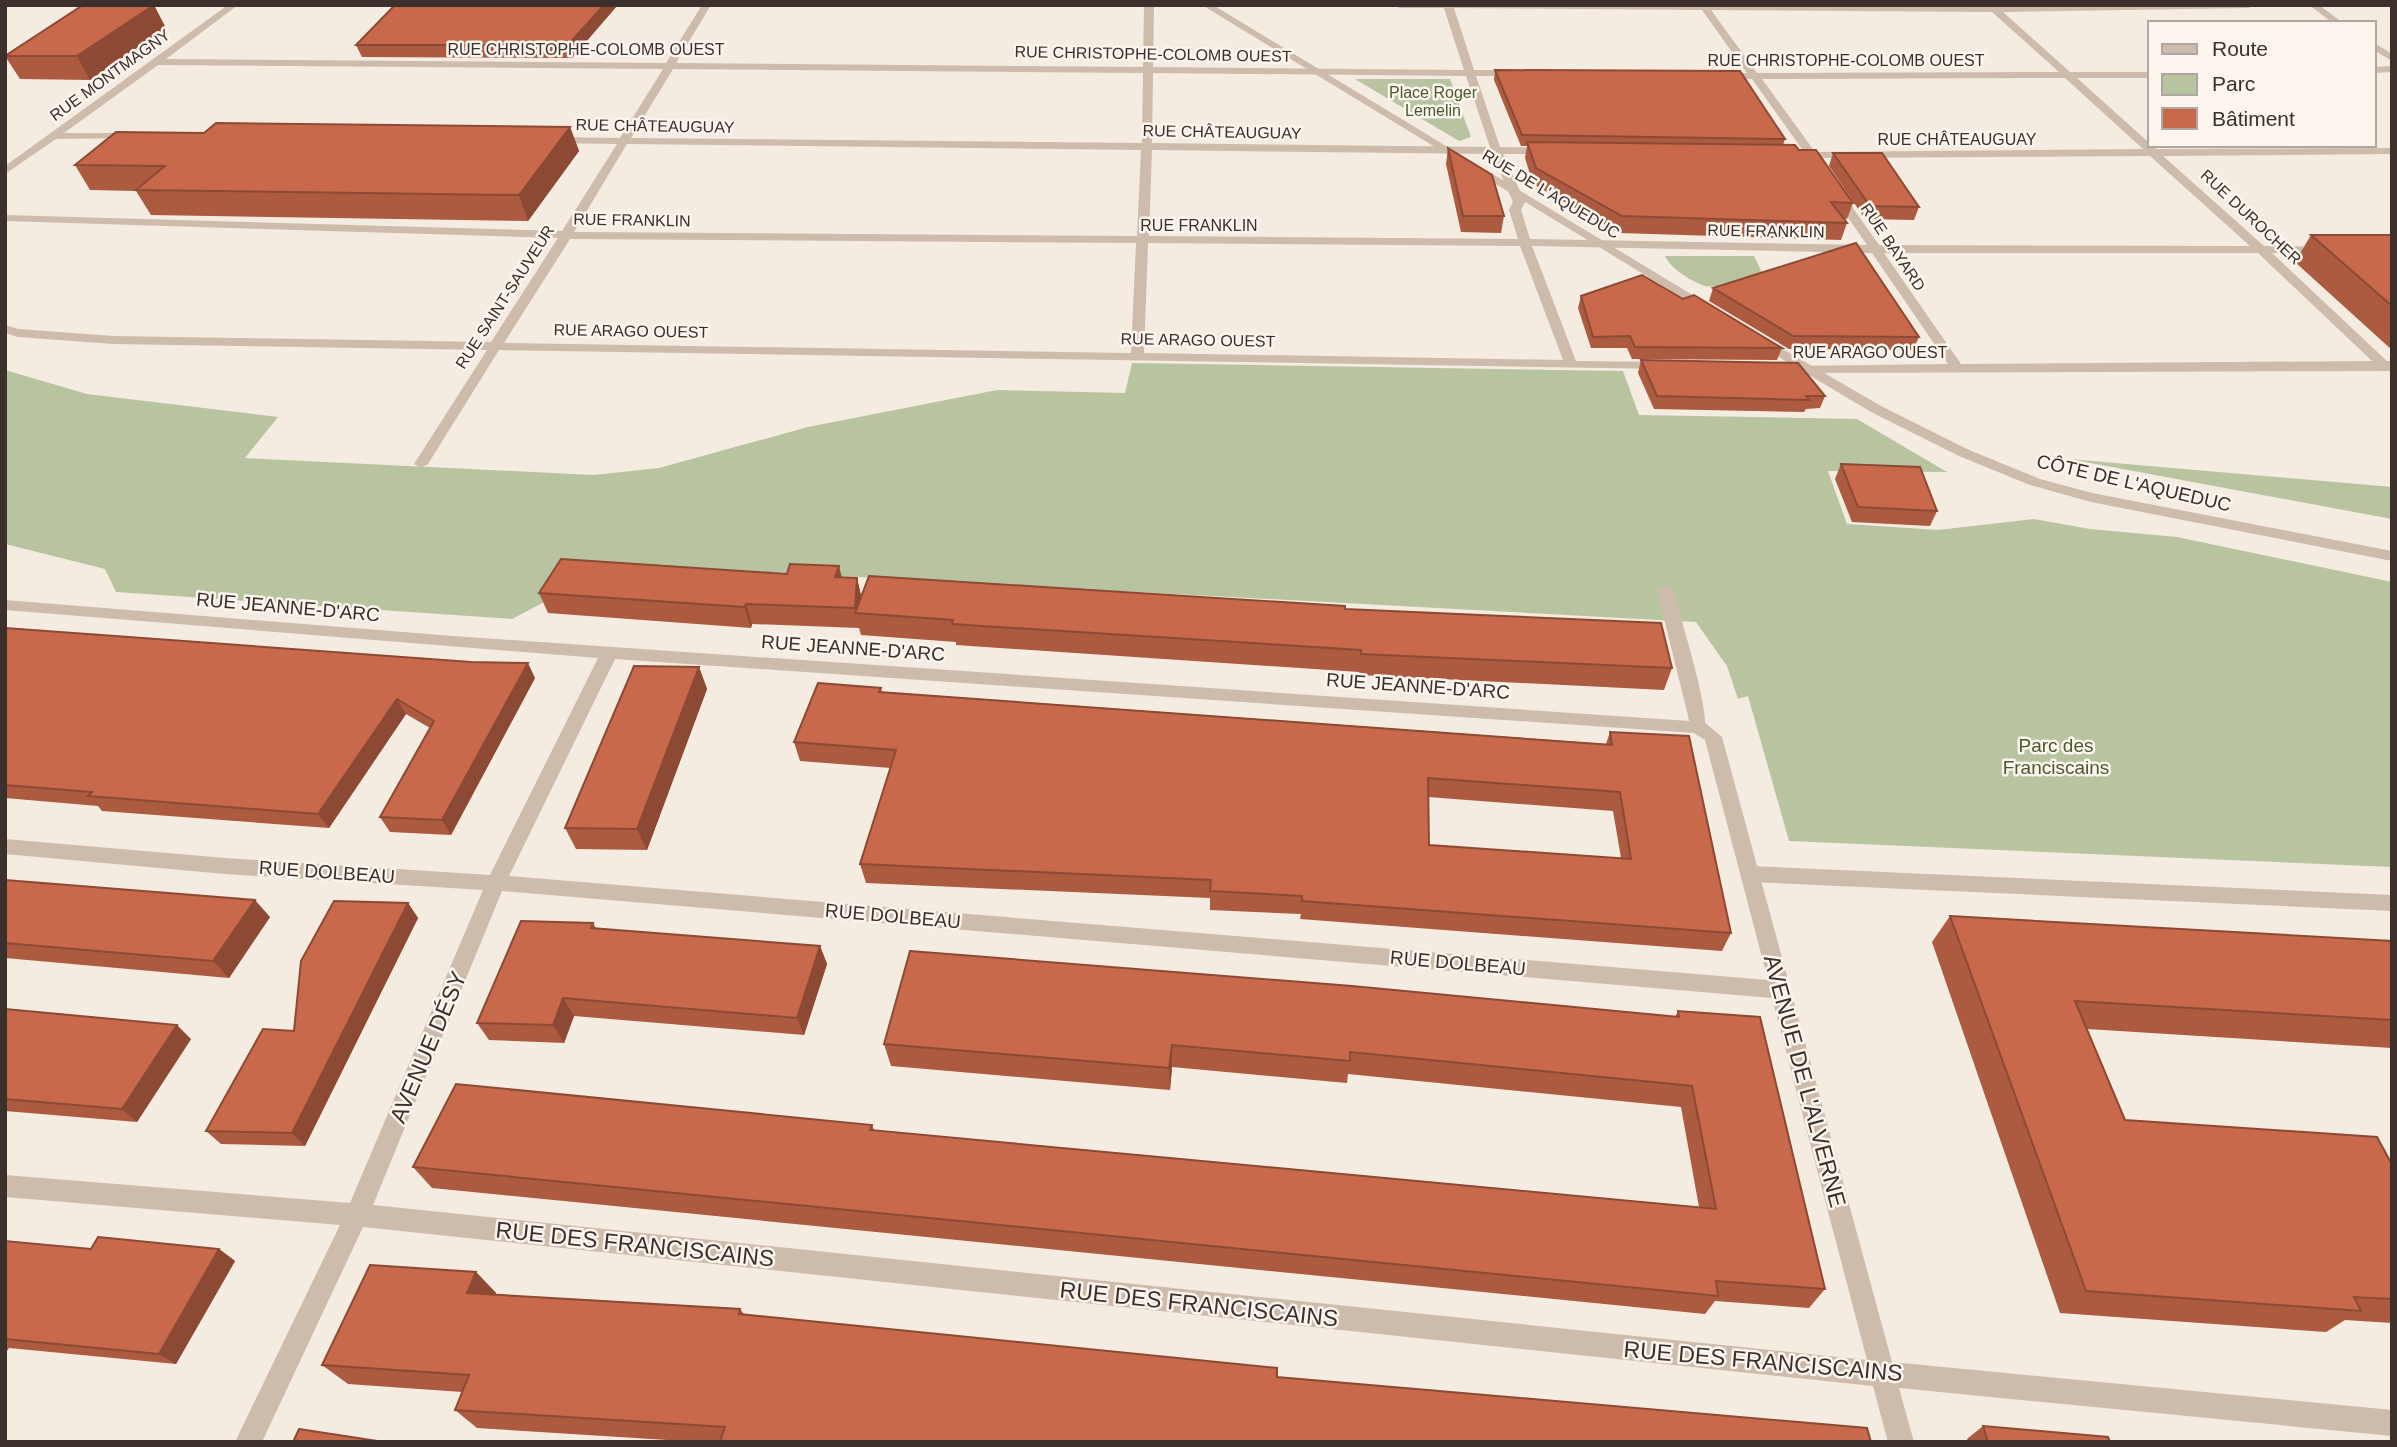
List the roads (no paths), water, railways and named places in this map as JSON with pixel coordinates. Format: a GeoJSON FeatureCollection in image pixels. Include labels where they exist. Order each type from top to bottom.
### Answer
{"type":"FeatureCollection","features":[{"type":"Feature","properties":{"kind":"street","name":"RUE MONTMAGNY"},"geometry":{"type":"LineString","coordinates":[[5,172],[234,5]]}},
{"type":"Feature","properties":{"kind":"street","name":"RUE SAINT-SAUVEUR"},"geometry":{"type":"LineString","coordinates":[[421,464],[707,5]]}},
{"type":"Feature","properties":{"kind":"street"},"geometry":{"type":"LineString","coordinates":[[1137,356],[1147,147],[1149,5]]}},
{"type":"Feature","properties":{"kind":"street","name":"RUE DE L'AQUEDUC"},"geometry":{"type":"LineString","coordinates":[[1206,5],[1724,318]]}},
{"type":"Feature","properties":{"kind":"street"},"geometry":{"type":"LineString","coordinates":[[1399,5],[2249,5]]}},
{"type":"Feature","properties":{"kind":"street"},"geometry":{"type":"LineString","coordinates":[[1448,5],[1496,150],[1516,192],[1519,202],[1515,210],[1525,243],[1571,364]]}},
{"type":"Feature","properties":{"kind":"street"},"geometry":{"type":"LineString","coordinates":[[2313,5],[2336,21]]}},
{"type":"Feature","properties":{"kind":"street","name":"RUE BAYARD"},"geometry":{"type":"LineString","coordinates":[[1704,7],[1812,155],[1959,370]]}},
{"type":"Feature","properties":{"kind":"street","name":"RUE DUROCHER"},"geometry":{"type":"LineString","coordinates":[[1992,7],[2148,147]]}},
{"type":"Feature","properties":{"kind":"street"},"geometry":{"type":"LineString","coordinates":[[2376,47],[2392,58]]}},
{"type":"Feature","properties":{"kind":"street","name":"RUE CHRISTOPHE-COLOMB OUEST"},"geometry":{"type":"LineString","coordinates":[[156,62],[1525,73]]}},
{"type":"Feature","properties":{"kind":"street","name":"RUE CHRISTOPHE-COLOMB OUEST"},"geometry":{"type":"LineString","coordinates":[[1713,75],[2148,75]]}},
{"type":"Feature","properties":{"kind":"street"},"geometry":{"type":"LineString","coordinates":[[52,136],[146,136]]}},
{"type":"Feature","properties":{"kind":"street","name":"RUE CHÂTEAUGUAY"},"geometry":{"type":"LineString","coordinates":[[540,140],[1567,151]]}},
{"type":"Feature","properties":{"kind":"street","name":"RUE DUROCHER"},"geometry":{"type":"LineString","coordinates":[[2148,147],[2389,368]]}},
{"type":"Feature","properties":{"kind":"street","name":"RUE CHÂTEAUGUAY"},"geometry":{"type":"LineString","coordinates":[[1786,155],[2392,151]]}},
{"type":"Feature","properties":{"kind":"street","name":"RUE FRANKLIN"},"geometry":{"type":"LineString","coordinates":[[5,219],[566,235],[1603,243],[1875,249],[2263,252],[2340,250]]}},
{"type":"Feature","properties":{"kind":"street","name":"RUE ARAGO OUEST"},"geometry":{"type":"LineString","coordinates":[[5,329],[18,333],[113,340],[1677,367]]}},
{"type":"Feature","properties":{"kind":"street"},"geometry":{"type":"LineString","coordinates":[[1746,332],[1807,369]]}},
{"type":"Feature","properties":{"kind":"street","name":"RUE ARAGO OUEST"},"geometry":{"type":"LineString","coordinates":[[1786,369],[2389,368]]}},
{"type":"Feature","properties":{"kind":"street","name":"CÔTE DE L'AQUEDUC"},"geometry":{"type":"LineString","coordinates":[[1807,369],[1876,409],[1964,453],[2035,482],[2091,497],[2392,556]]}},
{"type":"Feature","properties":{"kind":"street"},"geometry":{"type":"LineString","coordinates":[[1665,590],[1694,700],[1698,727]]}},
{"type":"Feature","properties":{"kind":"street","name":"RUE JEANNE-D'ARC"},"geometry":{"type":"LineString","coordinates":[[5,605],[609,653],[1698,727]]}},
{"type":"Feature","properties":{"kind":"street","name":"AVENUE DÉSY"},"geometry":{"type":"LineString","coordinates":[[248,1442],[357,1215],[496,883],[609,653]]}},
{"type":"Feature","properties":{"kind":"street","name":"AVENUE DE L'ALVERNE"},"geometry":{"type":"LineString","coordinates":[[1698,727],[1713,737],[1901,1442]]}},
{"type":"Feature","properties":{"kind":"street","name":"RUE DOLBEAU"},"geometry":{"type":"LineString","coordinates":[[5,846],[225,866],[496,883],[1780,990]]}},
{"type":"Feature","properties":{"kind":"street"},"geometry":{"type":"LineString","coordinates":[[1751,874],[2392,903]]}},
{"type":"Feature","properties":{"kind":"street","name":"RUE DES FRANCISCAINS"},"geometry":{"type":"LineString","coordinates":[[5,1186],[357,1215],[1648,1351],[2392,1423]]}},
{"type":"Feature","properties":{"kind":"park label","name":"Place Roger Lemelin"},"geometry":{"type":"Point","coordinates":[1433,101]}},
{"type":"Feature","properties":{"kind":"park label","name":"Parc des Franciscains"},"geometry":{"type":"Point","coordinates":[2056,756]}}]}
